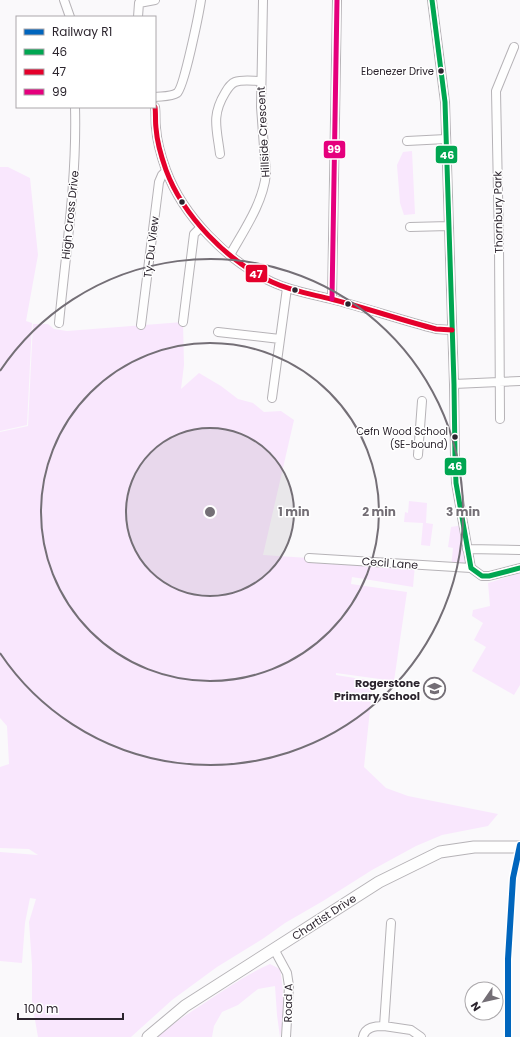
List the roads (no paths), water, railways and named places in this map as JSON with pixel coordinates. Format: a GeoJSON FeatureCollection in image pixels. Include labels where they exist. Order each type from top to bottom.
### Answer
{"type":"FeatureCollection","features":[{"type":"Feature","properties":{"kind":"main road","name":"Chartist Drive"},"geometry":{"type":"LineString","coordinates":[[148,1037],[185,1006],[379,882],[440,852],[474,847],[517,846]]}},
{"type":"Feature","properties":{"kind":"street"},"geometry":{"type":"LineString","coordinates":[[64,0],[70,16]]}},
{"type":"Feature","properties":{"kind":"street"},"geometry":{"type":"LineString","coordinates":[[138,16],[139,3],[155,0]]}},
{"type":"Feature","properties":{"kind":"street"},"geometry":{"type":"LineString","coordinates":[[156,97],[176,94],[180,90],[187,68],[201,0]]}},
{"type":"Feature","properties":{"kind":"street","name":"Hillside Crescent"},"geometry":{"type":"LineString","coordinates":[[230,255],[256,208],[265,184],[266,174],[260,107],[263,0]]}},
{"type":"Feature","properties":{"kind":"street"},"geometry":{"type":"LineString","coordinates":[[332,299],[337,0]]}},
{"type":"Feature","properties":{"kind":"street"},"geometry":{"type":"LineString","coordinates":[[432,0],[444,92],[456,483],[471,568],[482,576],[489,576],[520,568]]}},
{"type":"Feature","properties":{"kind":"street","name":"Thornbury Park"},"geometry":{"type":"LineString","coordinates":[[500,420],[496,91],[514,47]]}},
{"type":"Feature","properties":{"kind":"street"},"geometry":{"type":"LineString","coordinates":[[220,154],[216,117],[218,104],[229,85],[234,82],[240,80],[260,81]]}},
{"type":"Feature","properties":{"kind":"street","name":"High Cross Drive"},"geometry":{"type":"LineString","coordinates":[[59,323],[74,184],[76,135],[75,108]]}},
{"type":"Feature","properties":{"kind":"street"},"geometry":{"type":"LineString","coordinates":[[155,108],[156,129],[166,170],[183,203],[201,227],[230,255],[258,274],[287,288],[332,299],[436,329],[452,330]]}},
{"type":"Feature","properties":{"kind":"street"},"geometry":{"type":"LineString","coordinates":[[407,141],[446,139]]}},
{"type":"Feature","properties":{"kind":"street","name":"Ty-Du View"},"geometry":{"type":"LineString","coordinates":[[141,325],[159,182],[166,170]]}},
{"type":"Feature","properties":{"kind":"street"},"geometry":{"type":"LineString","coordinates":[[410,227],[449,226]]}},
{"type":"Feature","properties":{"kind":"street"},"geometry":{"type":"LineString","coordinates":[[183,322],[194,234],[201,227]]}},
{"type":"Feature","properties":{"kind":"street"},"geometry":{"type":"LineString","coordinates":[[272,398],[287,288]]}},
{"type":"Feature","properties":{"kind":"street"},"geometry":{"type":"LineString","coordinates":[[218,332],[258,335],[280,339]]}},
{"type":"Feature","properties":{"kind":"street"},"geometry":{"type":"LineString","coordinates":[[454,384],[520,381]]}},
{"type":"Feature","properties":{"kind":"street"},"geometry":{"type":"LineString","coordinates":[[418,455],[422,401]]}},
{"type":"Feature","properties":{"kind":"street"},"geometry":{"type":"LineString","coordinates":[[467,549],[520,550]]}},
{"type":"Feature","properties":{"kind":"street","name":"Cecil Lane"},"geometry":{"type":"LineString","coordinates":[[309,558],[471,568]]}},
{"type":"Feature","properties":{"kind":"street"},"geometry":{"type":"LineString","coordinates":[[384,1026],[391,923]]}},
{"type":"Feature","properties":{"kind":"street","name":"Road A"},"geometry":{"type":"LineString","coordinates":[[274,949],[287,973],[288,980],[289,1006],[286,1037]]}},
{"type":"Feature","properties":{"kind":"street"},"geometry":{"type":"LineString","coordinates":[[363,1037],[363,1034],[367,1029],[375,1026],[411,1030],[421,1037]]}},
{"type":"Feature","properties":{"kind":"rail line","name":"R1"},"geometry":{"type":"LineString","coordinates":[[508,1037],[508,959],[513,878],[520,845]]}},
{"type":"Feature","properties":{"kind":"place","name":"Ebenezer Drive"},"geometry":{"type":"Point","coordinates":[441,71]}},
{"type":"Feature","properties":{"kind":"place","name":"Cefn Wood School (SE-bound)"},"geometry":{"type":"Point","coordinates":[455,437]}},
{"type":"Feature","properties":{"kind":"place","name":"Rogerstone Primary School"},"geometry":{"type":"Point","coordinates":[435,689]}}]}
